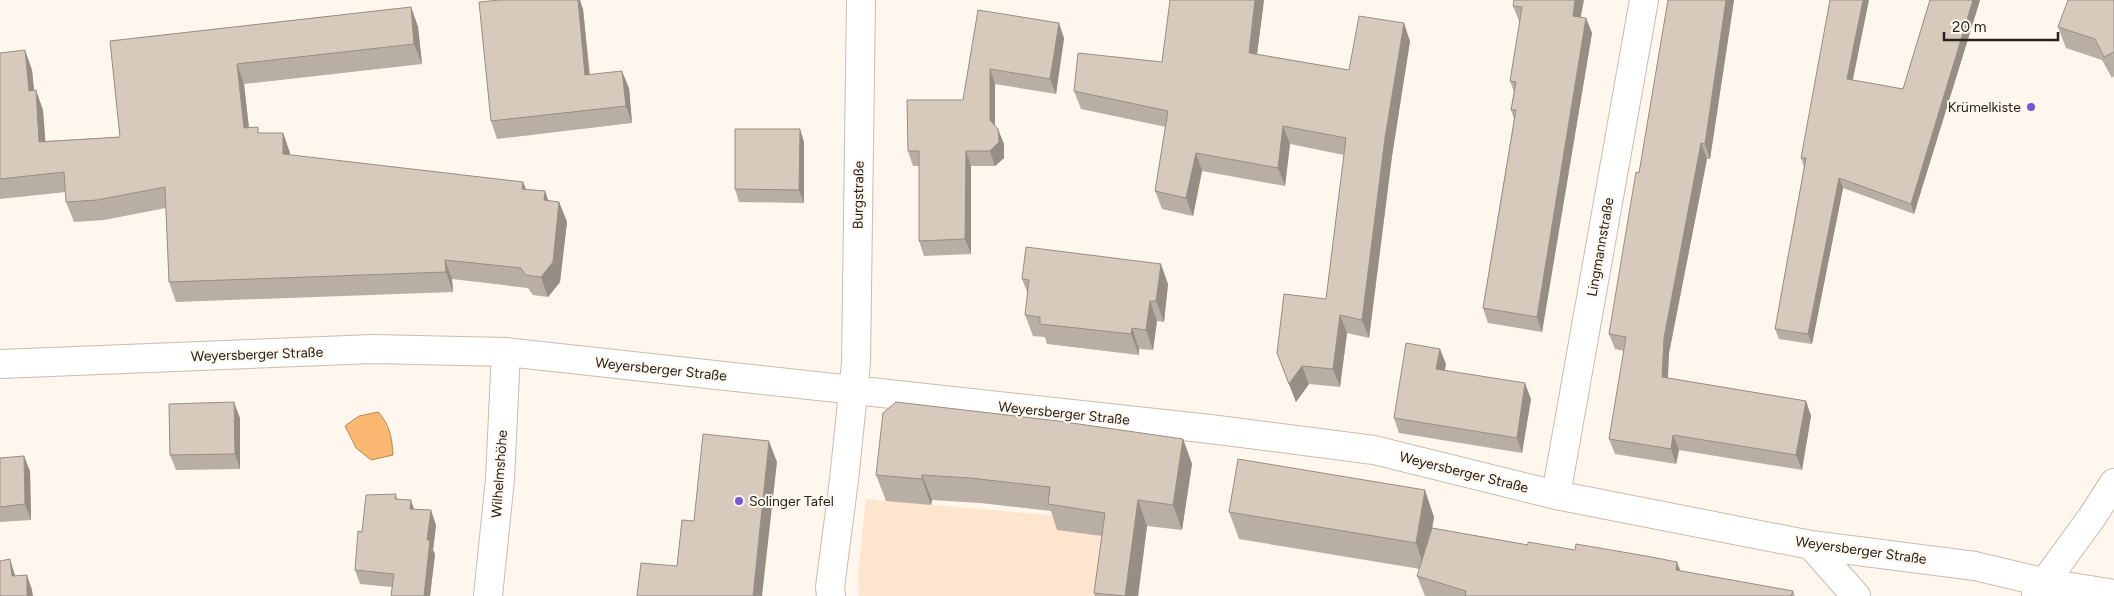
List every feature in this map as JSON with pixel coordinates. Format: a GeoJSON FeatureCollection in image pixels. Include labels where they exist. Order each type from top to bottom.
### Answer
{"type":"FeatureCollection","features":[{"type":"Feature","properties":{"kind":"street","name":"Burgstraße"},"geometry":{"type":"LineString","coordinates":[[832,596],[830,586],[854,390],[861,0]]}},
{"type":"Feature","properties":{"kind":"street","name":"Lingmannstraße"},"geometry":{"type":"LineString","coordinates":[[1556,495],[1644,0]]}},
{"type":"Feature","properties":{"kind":"street","name":"Weyersberger Straße"},"geometry":{"type":"LineString","coordinates":[[0,364],[373,350],[506,352],[1202,428],[1374,450],[1556,495],[1810,544],[1975,566],[2040,589],[2114,594]]}},
{"type":"Feature","properties":{"kind":"street","name":"Wilhelmshöhe"},"geometry":{"type":"LineString","coordinates":[[488,596],[500,479],[506,352]]}},
{"type":"Feature","properties":{"kind":"street"},"geometry":{"type":"LineString","coordinates":[[2040,589],[2114,482]]}},
{"type":"Feature","properties":{"kind":"street"},"geometry":{"type":"LineString","coordinates":[[1810,544],[1856,596]]}},
{"type":"Feature","properties":{"kind":"shaded area"},"geometry":{"type":"Polygon","coordinates":[[[378,412],[390,432],[393,455],[371,460],[356,448],[345,426],[359,416],[378,412]]]}},
{"type":"Feature","properties":{"kind":"shaded area"},"geometry":{"type":"Polygon","coordinates":[[[866,499],[1117,521],[1106,596],[859,596],[858,575],[866,499]]]}},
{"type":"Feature","properties":{"kind":"building"},"geometry":{"type":"Polygon","coordinates":[[[500,0],[578,0],[585,75],[622,71],[626,106],[491,121],[479,2],[500,0]]]}},
{"type":"Feature","properties":{"kind":"building"},"geometry":{"type":"Polygon","coordinates":[[[1170,0],[1255,0],[1249,53],[1349,70],[1359,16],[1404,23],[1385,138],[1362,320],[1340,315],[1333,369],[1302,366],[1289,384],[1277,353],[1284,294],[1326,299],[1346,138],[1283,126],[1278,168],[1196,153],[1186,198],[1155,191],[1168,111],[1074,91],[1078,53],[1162,62],[1170,0]]]}},
{"type":"Feature","properties":{"kind":"building"},"geometry":{"type":"Polygon","coordinates":[[[1514,0],[1575,0],[1573,16],[1586,18],[1537,317],[1483,308],[1516,110],[1511,110],[1516,82],[1510,81],[1522,7],[1513,6],[1514,0]]]}},
{"type":"Feature","properties":{"kind":"building"},"geometry":{"type":"Polygon","coordinates":[[[1668,0],[1726,0],[1705,144],[1701,143],[1664,338],[1662,377],[1806,401],[1796,455],[1673,435],[1671,449],[1609,439],[1626,337],[1609,334],[1636,172],[1639,173],[1668,0]]]}},
{"type":"Feature","properties":{"kind":"building"},"geometry":{"type":"Polygon","coordinates":[[[1830,0],[1863,0],[1847,79],[1903,89],[1930,0],[1973,0],[1911,204],[1839,178],[1808,334],[1775,329],[1806,158],[1801,158],[1830,0]]]}},
{"type":"Feature","properties":{"kind":"building"},"geometry":{"type":"Polygon","coordinates":[[[2068,0],[2114,0],[2114,52],[2104,57],[2095,39],[2058,27],[2068,0]]]}},
{"type":"Feature","properties":{"kind":"building"},"geometry":{"type":"Polygon","coordinates":[[[411,7],[414,44],[237,64],[244,128],[258,127],[258,133],[283,133],[283,154],[523,182],[522,189],[545,191],[544,200],[559,202],[553,262],[541,277],[525,275],[521,268],[445,260],[446,272],[169,282],[165,187],[97,200],[66,202],[64,172],[0,179],[0,53],[25,50],[29,91],[36,90],[39,142],[120,137],[110,41],[411,7]]]}},
{"type":"Feature","properties":{"kind":"building"},"geometry":{"type":"Polygon","coordinates":[[[978,10],[1059,23],[1050,79],[990,69],[990,120],[998,129],[999,142],[990,151],[966,151],[965,239],[919,241],[919,151],[908,151],[907,100],[963,100],[978,10]]]}},
{"type":"Feature","properties":{"kind":"building"},"geometry":{"type":"Polygon","coordinates":[[[735,129],[800,129],[799,190],[735,189],[735,129]]]}},
{"type":"Feature","properties":{"kind":"building"},"geometry":{"type":"Polygon","coordinates":[[[1026,247],[1161,264],[1156,301],[1150,301],[1146,330],[1132,328],[1131,334],[1040,324],[1040,317],[1025,315],[1029,280],[1022,279],[1026,247]]]}},
{"type":"Feature","properties":{"kind":"building"},"geometry":{"type":"Polygon","coordinates":[[[1406,343],[1440,349],[1436,369],[1525,383],[1517,438],[1394,418],[1406,343]]]}},
{"type":"Feature","properties":{"kind":"building"},"geometry":{"type":"Polygon","coordinates":[[[234,402],[235,454],[170,455],[169,404],[234,402]]]}},
{"type":"Feature","properties":{"kind":"building"},"geometry":{"type":"Polygon","coordinates":[[[896,402],[1058,421],[1183,439],[1173,505],[1138,500],[1125,596],[1094,593],[1105,513],[1048,504],[1050,487],[970,478],[922,475],[922,479],[876,475],[883,413],[896,402]]]}},
{"type":"Feature","properties":{"kind":"building","name":"Solinger Tafel"},"geometry":{"type":"Polygon","coordinates":[[[703,434],[769,441],[753,596],[637,596],[641,563],[677,566],[682,520],[694,521],[703,434]]]}},
{"type":"Feature","properties":{"kind":"building"},"geometry":{"type":"Polygon","coordinates":[[[24,456],[25,504],[0,507],[0,458],[24,456]]]}},
{"type":"Feature","properties":{"kind":"building"},"geometry":{"type":"Polygon","coordinates":[[[1238,459],[1425,490],[1416,543],[1229,512],[1238,459]]]}},
{"type":"Feature","properties":{"kind":"building"},"geometry":{"type":"Polygon","coordinates":[[[396,494],[395,499],[411,500],[410,509],[431,510],[427,540],[430,540],[424,596],[391,596],[394,574],[355,570],[358,531],[362,532],[366,495],[396,494]]]}},
{"type":"Feature","properties":{"kind":"building"},"geometry":{"type":"Polygon","coordinates":[[[1432,528],[1528,545],[1528,542],[1575,550],[1576,544],[1646,556],[1677,562],[1676,570],[1793,591],[1791,596],[1465,596],[1466,591],[1417,576],[1432,528]]]}},
{"type":"Feature","properties":{"kind":"building"},"geometry":{"type":"Polygon","coordinates":[[[10,559],[12,576],[27,575],[27,596],[0,596],[0,561],[10,559]]]}},
{"type":"Feature","properties":{"kind":"place","name":"Krümelkiste"},"geometry":{"type":"Point","coordinates":[2031,107]}},
{"type":"Feature","properties":{"kind":"place","name":"Solinger Tafel"},"geometry":{"type":"Point","coordinates":[739,501]}}]}
